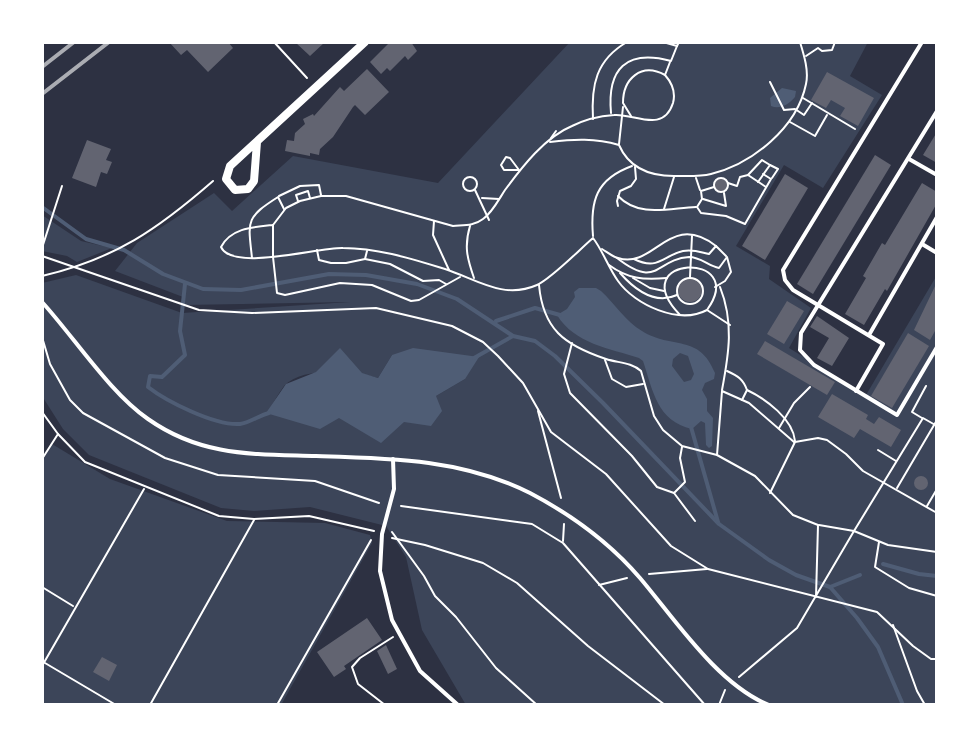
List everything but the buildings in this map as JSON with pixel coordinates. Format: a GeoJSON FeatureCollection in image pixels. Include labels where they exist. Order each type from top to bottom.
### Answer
{"type":"FeatureCollection","features":[{"type":"Feature","properties":{"kind":"street"},"geometry":{"type":"LineString","coordinates":[[257,142],[254,181],[248,189],[239,191],[231,187],[226,174],[230,166],[365,42]]}},
{"type":"Feature","properties":{"kind":"lane"},"geometry":{"type":"LineString","coordinates":[[856,391],[883,344],[789,285],[783,275],[786,262],[922,42]]}},
{"type":"Feature","properties":{"kind":"lane"},"geometry":{"type":"LineString","coordinates":[[937,111],[801,333],[800,350],[814,365],[897,415],[937,347]]}},
{"type":"Feature","properties":{"kind":"lane"},"geometry":{"type":"LineString","coordinates":[[909,159],[937,175]]}},
{"type":"Feature","properties":{"kind":"lane"},"geometry":{"type":"LineString","coordinates":[[869,335],[937,217]]}},
{"type":"Feature","properties":{"kind":"lane"},"geometry":{"type":"LineString","coordinates":[[921,244],[937,253]]}},
{"type":"Feature","properties":{"kind":"lane"},"geometry":{"type":"LineString","coordinates":[[42,302],[121,396],[146,418],[195,444],[249,455],[393,459],[448,464],[488,475],[565,512],[600,538],[638,576],[682,631],[733,682],[769,705]]}},
{"type":"Feature","properties":{"kind":"lane"},"geometry":{"type":"LineString","coordinates":[[393,459],[394,489],[382,534],[380,571],[392,620],[420,671],[458,705]]}},
{"type":"Feature","properties":{"kind":"path"},"geometry":{"type":"LineString","coordinates":[[274,42],[317,87]]}},
{"type":"Feature","properties":{"kind":"path"},"geometry":{"type":"LineString","coordinates":[[593,119],[592,97],[602,62],[627,42]]}},
{"type":"Feature","properties":{"kind":"path"},"geometry":{"type":"LineString","coordinates":[[663,42],[678,44],[665,75]]}},
{"type":"Feature","properties":{"kind":"path"},"geometry":{"type":"LineString","coordinates":[[460,277],[431,294],[411,301],[372,285],[340,283],[285,295],[277,293],[273,225],[285,209],[321,196],[346,196],[453,226],[471,225],[488,218],[519,170],[570,126],[611,115],[622,115],[650,122],[668,112],[674,93],[665,75],[644,70],[632,76],[624,88],[622,115],[619,145],[625,158],[648,172],[695,176],[717,172],[766,146],[789,122],[807,82],[800,42]]}},
{"type":"Feature","properties":{"kind":"path"},"geometry":{"type":"LineString","coordinates":[[805,57],[818,48],[827,52],[832,50],[835,42]]}},
{"type":"Feature","properties":{"kind":"path"},"geometry":{"type":"LineString","coordinates":[[611,115],[611,82],[623,65],[648,56],[671,61]]}},
{"type":"Feature","properties":{"kind":"path"},"geometry":{"type":"LineString","coordinates":[[770,82],[784,110],[795,109],[804,115],[812,103]]}},
{"type":"Feature","properties":{"kind":"path"},"geometry":{"type":"LineString","coordinates":[[802,97],[855,129]]}},
{"type":"Feature","properties":{"kind":"path"},"geometry":{"type":"LineString","coordinates":[[623,103],[627,112],[635,118]]}},
{"type":"Feature","properties":{"kind":"path"},"geometry":{"type":"LineString","coordinates":[[789,122],[815,136],[828,113]]}},
{"type":"Feature","properties":{"kind":"path"},"geometry":{"type":"LineString","coordinates":[[548,143],[556,131]]}},
{"type":"Feature","properties":{"kind":"path"},"geometry":{"type":"LineString","coordinates":[[548,143],[588,139],[619,145]]}},
{"type":"Feature","properties":{"kind":"path"},"geometry":{"type":"LineString","coordinates":[[510,158],[519,170],[504,170],[502,159],[510,158]]}},
{"type":"Feature","properties":{"kind":"path"},"geometry":{"type":"LineString","coordinates":[[697,207],[701,213],[726,216],[745,224],[778,169],[762,160],[748,175],[740,177],[737,186],[719,178]]}},
{"type":"Feature","properties":{"kind":"path"},"geometry":{"type":"LineString","coordinates":[[758,182],[770,165]]}},
{"type":"Feature","properties":{"kind":"path"},"geometry":{"type":"LineString","coordinates":[[42,276],[132,244],[176,213],[230,166]]}},
{"type":"Feature","properties":{"kind":"path"},"geometry":{"type":"LineString","coordinates":[[618,206],[620,191],[631,186],[638,174],[634,166]]}},
{"type":"Feature","properties":{"kind":"path"},"geometry":{"type":"LineString","coordinates":[[634,166],[607,178],[601,186],[594,205],[593,238],[620,283],[638,299],[658,310],[680,315],[689,316],[699,315],[707,309],[713,301],[715,287],[705,270],[680,267],[668,278],[665,291],[667,300],[680,315]]}},
{"type":"Feature","properties":{"kind":"path"},"geometry":{"type":"LineString","coordinates":[[717,172],[719,178]]}},
{"type":"Feature","properties":{"kind":"path"},"geometry":{"type":"LineString","coordinates":[[763,174],[771,179]]}},
{"type":"Feature","properties":{"kind":"path"},"geometry":{"type":"LineString","coordinates":[[748,175],[767,188]]}},
{"type":"Feature","properties":{"kind":"path"},"geometry":{"type":"LineString","coordinates":[[664,211],[675,176]]}},
{"type":"Feature","properties":{"kind":"path"},"geometry":{"type":"LineString","coordinates":[[695,176],[702,199],[697,207]]}},
{"type":"Feature","properties":{"kind":"path"},"geometry":{"type":"LineString","coordinates":[[714,187],[719,178]]}},
{"type":"Feature","properties":{"kind":"path"},"geometry":{"type":"LineString","coordinates":[[723,192],[728,183]]}},
{"type":"Feature","properties":{"kind":"path"},"geometry":{"type":"LineString","coordinates":[[252,259],[249,227],[252,214],[300,186],[319,185],[321,196]]}},
{"type":"Feature","properties":{"kind":"path"},"geometry":{"type":"LineString","coordinates":[[42,248],[62,186]]}},
{"type":"Feature","properties":{"kind":"path"},"geometry":{"type":"LineString","coordinates":[[701,191],[714,187]]}},
{"type":"Feature","properties":{"kind":"path"},"geometry":{"type":"LineString","coordinates":[[714,187],[723,192]]}},
{"type":"Feature","properties":{"kind":"path"},"geometry":{"type":"LineString","coordinates":[[298,202],[296,195],[319,189]]}},
{"type":"Feature","properties":{"kind":"path"},"geometry":{"type":"LineString","coordinates":[[474,189],[488,218]]}},
{"type":"Feature","properties":{"kind":"path"},"geometry":{"type":"LineString","coordinates":[[308,191],[310,198]]}},
{"type":"Feature","properties":{"kind":"path"},"geometry":{"type":"LineString","coordinates":[[723,192],[726,216]]}},
{"type":"Feature","properties":{"kind":"path"},"geometry":{"type":"LineString","coordinates":[[618,196],[627,205],[664,211],[697,207]]}},
{"type":"Feature","properties":{"kind":"path"},"geometry":{"type":"LineString","coordinates":[[278,197],[285,209]]}},
{"type":"Feature","properties":{"kind":"path"},"geometry":{"type":"LineString","coordinates":[[480,198],[499,199]]}},
{"type":"Feature","properties":{"kind":"path"},"geometry":{"type":"LineString","coordinates":[[702,199],[726,206]]}},
{"type":"Feature","properties":{"kind":"path"},"geometry":{"type":"LineString","coordinates":[[434,221],[433,235],[450,271]]}},
{"type":"Feature","properties":{"kind":"path"},"geometry":{"type":"LineString","coordinates":[[273,225],[249,227],[223,241],[221,247],[228,256],[252,259],[316,250],[368,250],[402,256],[450,271],[491,289],[511,292],[539,285],[593,238]]}},
{"type":"Feature","properties":{"kind":"path"},"geometry":{"type":"LineString","coordinates":[[471,225],[465,242],[474,281]]}},
{"type":"Feature","properties":{"kind":"path"},"geometry":{"type":"LineString","coordinates":[[690,277],[692,234]]}},
{"type":"Feature","properties":{"kind":"path"},"geometry":{"type":"LineString","coordinates":[[634,259],[670,238],[692,234],[701,236],[727,257],[731,272],[715,287]]}},
{"type":"Feature","properties":{"kind":"path"},"geometry":{"type":"LineString","coordinates":[[617,258],[655,264],[680,252],[691,250],[709,254],[716,246]]}},
{"type":"Feature","properties":{"kind":"path"},"geometry":{"type":"LineString","coordinates":[[600,248],[628,267],[646,272],[691,257],[719,268],[727,257]]}},
{"type":"Feature","properties":{"kind":"path"},"geometry":{"type":"LineString","coordinates":[[316,250],[319,260],[331,263],[365,259],[390,264],[423,281],[439,280],[448,284]]}},
{"type":"Feature","properties":{"kind":"path"},"geometry":{"type":"LineString","coordinates":[[365,259],[368,250]]}},
{"type":"Feature","properties":{"kind":"path"},"geometry":{"type":"LineString","coordinates":[[42,256],[199,310],[252,313],[376,308],[434,320],[483,342],[523,383],[551,432],[606,474],[671,546],[708,569],[877,612],[913,646],[931,659],[937,659]]}},
{"type":"Feature","properties":{"kind":"path"},"geometry":{"type":"LineString","coordinates":[[608,265],[636,289],[667,300],[677,293],[681,281],[690,277]]}},
{"type":"Feature","properties":{"kind":"path"},"geometry":{"type":"LineString","coordinates":[[620,273],[642,280],[668,278]]}},
{"type":"Feature","properties":{"kind":"path"},"geometry":{"type":"LineString","coordinates":[[672,273],[681,281]]}},
{"type":"Feature","properties":{"kind":"path"},"geometry":{"type":"LineString","coordinates":[[673,308],[682,302],[695,303],[702,296],[701,283],[690,277]]}},
{"type":"Feature","properties":{"kind":"path"},"geometry":{"type":"LineString","coordinates":[[633,278],[650,288],[677,293]]}},
{"type":"Feature","properties":{"kind":"path"},"geometry":{"type":"LineString","coordinates":[[539,285],[544,316],[557,333],[604,358],[636,366],[641,371],[654,416],[663,430],[682,446],[717,455],[755,476],[793,515],[818,525],[854,531],[879,542],[937,552]]}},
{"type":"Feature","properties":{"kind":"path"},"geometry":{"type":"LineString","coordinates":[[717,455],[730,325],[720,285]]}},
{"type":"Feature","properties":{"kind":"path"},"geometry":{"type":"LineString","coordinates":[[677,293],[682,302],[680,315]]}},
{"type":"Feature","properties":{"kind":"path"},"geometry":{"type":"LineString","coordinates":[[702,296],[713,301]]}},
{"type":"Feature","properties":{"kind":"path"},"geometry":{"type":"LineString","coordinates":[[699,300],[730,325]]}},
{"type":"Feature","properties":{"kind":"path"},"geometry":{"type":"LineString","coordinates":[[695,303],[699,315]]}},
{"type":"Feature","properties":{"kind":"path"},"geometry":{"type":"LineString","coordinates":[[689,316],[690,304]]}},
{"type":"Feature","properties":{"kind":"path"},"geometry":{"type":"LineString","coordinates":[[572,343],[564,374],[570,393],[632,456],[657,487],[674,493],[695,521]]}},
{"type":"Feature","properties":{"kind":"path"},"geometry":{"type":"LineString","coordinates":[[604,358],[612,379],[626,387],[644,384]]}},
{"type":"Feature","properties":{"kind":"path"},"geometry":{"type":"LineString","coordinates":[[726,371],[742,379],[747,390],[764,398],[794,432],[795,442],[770,493]]}},
{"type":"Feature","properties":{"kind":"path"},"geometry":{"type":"LineString","coordinates":[[927,384],[912,412],[936,425]]}},
{"type":"Feature","properties":{"kind":"path"},"geometry":{"type":"LineString","coordinates":[[779,429],[794,403],[810,387]]}},
{"type":"Feature","properties":{"kind":"path"},"geometry":{"type":"LineString","coordinates":[[742,400],[747,390]]}},
{"type":"Feature","properties":{"kind":"path"},"geometry":{"type":"LineString","coordinates":[[722,391],[742,400],[795,442],[818,438],[827,440],[863,471],[937,513]]}},
{"type":"Feature","properties":{"kind":"path"},"geometry":{"type":"LineString","coordinates":[[537,408],[565,512],[563,543]]}},
{"type":"Feature","properties":{"kind":"path"},"geometry":{"type":"LineString","coordinates":[[42,412],[85,462],[219,516],[254,519],[309,516],[347,523],[399,541],[425,545],[483,563],[517,583],[588,646],[665,705]]}},
{"type":"Feature","properties":{"kind":"path"},"geometry":{"type":"LineString","coordinates":[[817,592],[923,418]]}},
{"type":"Feature","properties":{"kind":"path"},"geometry":{"type":"LineString","coordinates":[[896,489],[937,420]]}},
{"type":"Feature","properties":{"kind":"path"},"geometry":{"type":"LineString","coordinates":[[42,459],[58,434]]}},
{"type":"Feature","properties":{"kind":"path"},"geometry":{"type":"LineString","coordinates":[[674,493],[685,482],[680,458],[682,446]]}},
{"type":"Feature","properties":{"kind":"path"},"geometry":{"type":"LineString","coordinates":[[878,450],[896,461]]}},
{"type":"Feature","properties":{"kind":"path"},"geometry":{"type":"LineString","coordinates":[[116,705],[43,664],[145,488]]}},
{"type":"Feature","properties":{"kind":"path"},"geometry":{"type":"LineString","coordinates":[[926,507],[937,489]]}},
{"type":"Feature","properties":{"kind":"path"},"geometry":{"type":"LineString","coordinates":[[391,507],[415,506],[532,524],[563,543],[705,705]]}},
{"type":"Feature","properties":{"kind":"path"},"geometry":{"type":"LineString","coordinates":[[150,705],[254,519]]}},
{"type":"Feature","properties":{"kind":"path"},"geometry":{"type":"LineString","coordinates":[[385,523],[435,596],[456,617],[496,668],[537,705]]}},
{"type":"Feature","properties":{"kind":"path"},"geometry":{"type":"LineString","coordinates":[[719,705],[722,693],[733,682],[797,628],[816,598],[818,525]]}},
{"type":"Feature","properties":{"kind":"path"},"geometry":{"type":"LineString","coordinates":[[277,705],[371,539]]}},
{"type":"Feature","properties":{"kind":"path"},"geometry":{"type":"LineString","coordinates":[[879,542],[875,567],[909,588],[937,596]]}},
{"type":"Feature","properties":{"kind":"path"},"geometry":{"type":"LineString","coordinates":[[599,585],[638,576],[708,569]]}},
{"type":"Feature","properties":{"kind":"path"},"geometry":{"type":"LineString","coordinates":[[42,587],[74,606]]}},
{"type":"Feature","properties":{"kind":"path"},"geometry":{"type":"LineString","coordinates":[[915,596],[919,591]]}},
{"type":"Feature","properties":{"kind":"path"},"geometry":{"type":"LineString","coordinates":[[892,624],[925,705]]}},
{"type":"Feature","properties":{"kind":"path"},"geometry":{"type":"LineString","coordinates":[[385,705],[358,684],[352,667],[360,658],[399,633]]}},
{"type":"Feature","properties":{"kind":"shaded area"},"geometry":{"type":"Polygon","coordinates":[[[570,42],[868,42],[850,76],[882,95],[823,188],[784,165],[736,246],[770,266],[769,279],[811,308],[789,348],[866,395],[937,275],[937,705],[466,705],[422,630],[406,557],[386,526],[310,507],[254,511],[221,508],[89,455],[63,429],[42,396],[42,283],[76,275],[182,313],[350,302],[184,305],[183,297],[115,271],[137,243],[214,193],[232,211],[293,156],[438,183],[570,42]],[[392,355],[378,378],[356,373],[303,375],[284,386],[267,413],[404,422],[436,396],[465,379],[392,355]]]}},
{"type":"Feature","properties":{"kind":"shaded area"},"geometry":{"type":"Polygon","coordinates":[[[782,88],[796,91],[795,97],[784,106],[771,106],[770,98],[782,88]]]}},
{"type":"Feature","properties":{"kind":"shaded area"},"geometry":{"type":"Polygon","coordinates":[[[42,215],[81,241],[112,248],[77,262],[67,256],[42,251],[42,215]]]}},
{"type":"Feature","properties":{"kind":"shaded area"},"geometry":{"type":"Polygon","coordinates":[[[579,288],[596,288],[642,331],[701,352],[715,373],[714,379],[705,383],[702,390],[707,399],[707,411],[713,418],[712,446],[709,448],[706,445],[705,423],[701,421],[692,429],[680,425],[664,412],[643,361],[583,339],[564,325],[557,315],[567,309],[575,297],[574,292],[579,288]],[[680,353],[673,359],[672,366],[684,382],[691,380],[694,374],[688,356],[680,353]]]}},
{"type":"Feature","properties":{"kind":"shaded area"},"geometry":{"type":"Polygon","coordinates":[[[340,348],[362,373],[378,378],[392,355],[413,348],[479,357],[465,379],[436,396],[442,411],[431,426],[404,422],[381,443],[339,418],[320,429],[266,413],[286,384],[316,372],[340,348]]]}},
{"type":"Feature","properties":{"kind":"shaded area"},"geometry":{"type":"Polygon","coordinates":[[[52,444],[110,479],[227,521],[325,523],[370,535],[372,543],[281,705],[42,705],[42,462],[52,444]]]}},
{"type":"Feature","properties":{"kind":"waterway"},"geometry":{"type":"LineString","coordinates":[[42,207],[86,239],[124,250],[163,274],[203,289],[241,290],[329,274],[366,275],[417,284],[457,299],[513,336],[535,341],[603,403],[719,524],[769,560],[796,575],[830,587],[878,647],[903,705]]}},
{"type":"Feature","properties":{"kind":"waterway"},"geometry":{"type":"LineString","coordinates":[[185,284],[180,331],[185,355],[162,377],[150,376],[148,387],[178,405],[230,424],[240,424],[269,413]]}},
{"type":"Feature","properties":{"kind":"waterway"},"geometry":{"type":"LineString","coordinates":[[496,321],[535,308],[560,315]]}},
{"type":"Feature","properties":{"kind":"waterway"},"geometry":{"type":"LineString","coordinates":[[474,358],[513,336]]}},
{"type":"Feature","properties":{"kind":"waterway"},"geometry":{"type":"LineString","coordinates":[[691,427],[718,522]]}},
{"type":"Feature","properties":{"kind":"waterway"},"geometry":{"type":"LineString","coordinates":[[883,564],[937,576]]}},
{"type":"Feature","properties":{"kind":"waterway"},"geometry":{"type":"LineString","coordinates":[[830,587],[860,575]]}},
{"type":"Feature","properties":{"kind":"railway"},"geometry":{"type":"LineString","coordinates":[[42,67],[74,42]]}},
{"type":"Feature","properties":{"kind":"railway"},"geometry":{"type":"LineString","coordinates":[[42,94],[109,42]]}}]}
